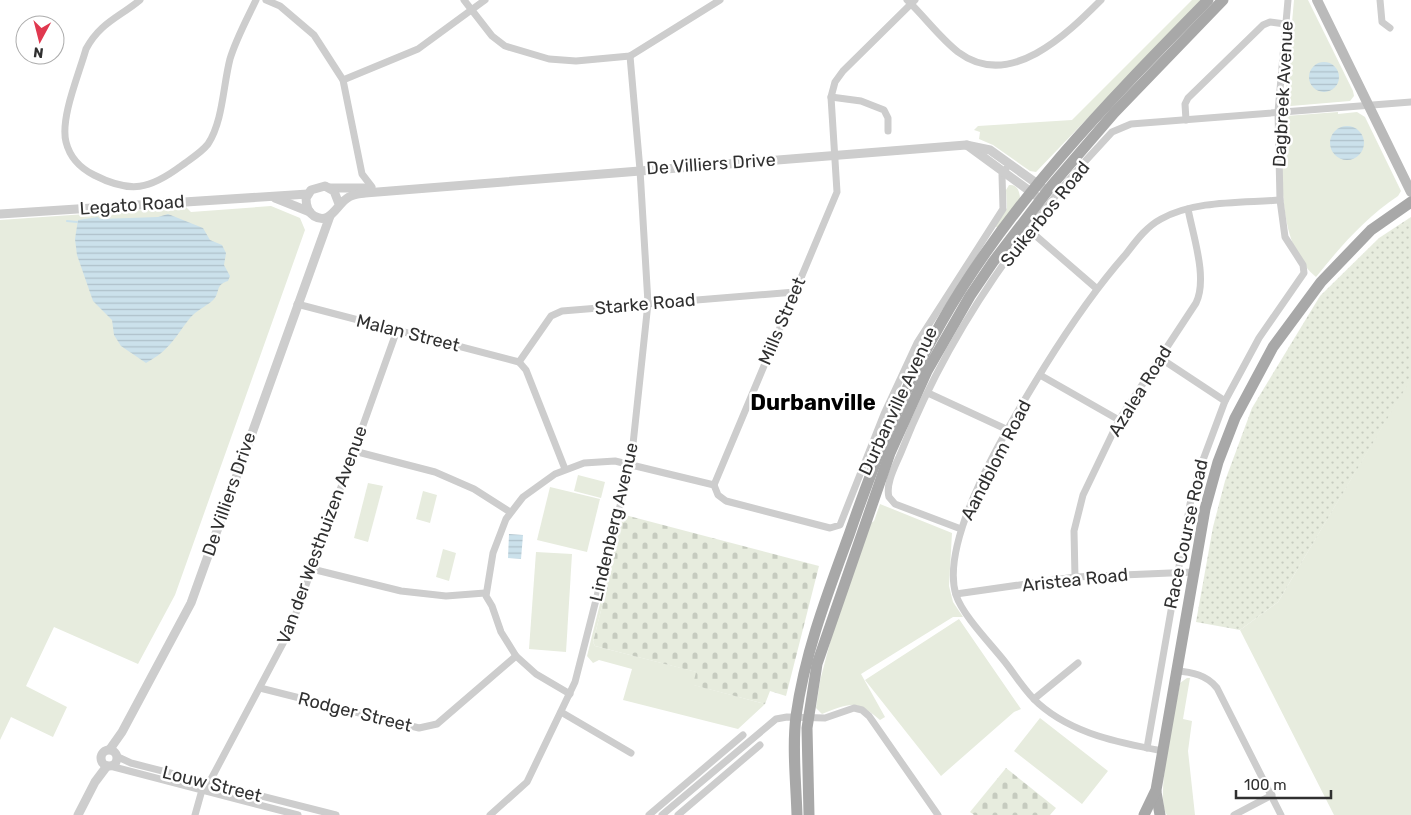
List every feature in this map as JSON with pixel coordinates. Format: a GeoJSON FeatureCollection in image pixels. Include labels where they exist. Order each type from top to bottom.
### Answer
{"type":"FeatureCollection","features":[{"type":"Feature","properties":{"kind":"main road","name":"Durbanville Avenue"},"geometry":{"type":"LineString","coordinates":[[809,815],[802,718],[807,657],[815,628],[893,416],[924,353],[957,295],[1034,188],[1106,104],[1208,0]]}},
{"type":"Feature","properties":{"kind":"main road"},"geometry":{"type":"LineString","coordinates":[[1317,0],[1411,192]]}},
{"type":"Feature","properties":{"kind":"main road","name":"Durbanville Avenue"},"geometry":{"type":"LineString","coordinates":[[797,815],[794,754],[802,718],[828,626],[890,453],[924,377],[970,296],[1044,195],[1109,119],[1218,2]]}},
{"type":"Feature","properties":{"kind":"main road","name":"Race Course Road"},"geometry":{"type":"LineString","coordinates":[[1156,790],[1159,815],[1146,815],[1156,790],[1206,509],[1218,462],[1247,393],[1273,347],[1321,282],[1371,230],[1411,202]]}},
{"type":"Feature","properties":{"kind":"street"},"geometry":{"type":"LineString","coordinates":[[140,0],[105,24],[90,42],[86,49],[64,131],[68,150],[79,166],[97,177],[128,187],[148,186],[158,182],[208,144],[217,121],[231,57],[256,0]]}},
{"type":"Feature","properties":{"kind":"street"},"geometry":{"type":"LineString","coordinates":[[266,0],[280,6],[314,35],[343,80],[362,174],[372,187]]}},
{"type":"Feature","properties":{"kind":"street"},"geometry":{"type":"LineString","coordinates":[[464,0],[471,11],[498,41],[510,49],[526,54],[576,61],[630,56],[720,0]]}},
{"type":"Feature","properties":{"kind":"street"},"geometry":{"type":"LineString","coordinates":[[343,80],[418,49],[485,0]]}},
{"type":"Feature","properties":{"kind":"street"},"geometry":{"type":"LineString","coordinates":[[888,131],[888,118],[882,108],[861,101],[831,97],[835,82],[840,74],[911,1],[958,52],[977,61],[998,64],[1028,57],[1052,45],[1070,32],[1102,0]]}},
{"type":"Feature","properties":{"kind":"street","name":"Dagbreek Avenue"},"geometry":{"type":"LineString","coordinates":[[1178,572],[1190,504],[1200,468],[1225,401],[1259,338],[1304,273],[1303,266],[1286,237],[1280,200],[1278,112],[1288,0]]}},
{"type":"Feature","properties":{"kind":"street"},"geometry":{"type":"LineString","coordinates":[[1380,0],[1382,22],[1390,28]]}},
{"type":"Feature","properties":{"kind":"street"},"geometry":{"type":"LineString","coordinates":[[1186,120],[1187,99],[1249,38],[1265,24],[1285,24]]}},
{"type":"Feature","properties":{"kind":"street","name":"Lindenberg Avenue"},"geometry":{"type":"LineString","coordinates":[[490,815],[527,782],[570,694],[631,463],[648,303],[640,170],[630,56]]}},
{"type":"Feature","properties":{"kind":"street","name":"Mills Street"},"geometry":{"type":"LineString","coordinates":[[714,485],[837,192],[831,97]]}},
{"type":"Feature","properties":{"kind":"street","name":"Suikerbos Road"},"geometry":{"type":"LineString","coordinates":[[961,529],[895,504],[888,493],[909,432],[952,342],[1028,230],[1115,130],[1131,124],[1411,102]]}},
{"type":"Feature","properties":{"kind":"street","name":"De Villiers Drive"},"geometry":{"type":"LineString","coordinates":[[338,204],[356,194],[455,184],[966,145],[979,146],[990,150],[1010,164],[1034,188]]}},
{"type":"Feature","properties":{"kind":"street","name":"De Villiers Drive"},"geometry":{"type":"LineString","coordinates":[[966,145],[1004,172],[1044,195]]}},
{"type":"Feature","properties":{"kind":"street"},"geometry":{"type":"LineString","coordinates":[[570,694],[536,674],[516,656],[501,632],[486,593],[489,586],[495,544],[510,512],[538,484],[564,470],[595,462],[631,463],[714,485],[718,495],[726,501],[830,528],[840,524],[884,414],[917,343],[1003,209],[1002,175],[1010,164]]}},
{"type":"Feature","properties":{"kind":"street"},"geometry":{"type":"LineString","coordinates":[[352,189],[362,174]]}},
{"type":"Feature","properties":{"kind":"street","name":"De Villiers Drive"},"geometry":{"type":"LineString","coordinates":[[330,188],[352,189],[455,184]]}},
{"type":"Feature","properties":{"kind":"street"},"geometry":{"type":"LineString","coordinates":[[316,187],[330,188],[337,195],[338,204],[330,216],[319,218],[312,214],[306,203],[308,194],[316,187]]}},
{"type":"Feature","properties":{"kind":"street","name":"Legato Road"},"geometry":{"type":"LineString","coordinates":[[0,214],[264,195],[291,196],[308,194]]}},
{"type":"Feature","properties":{"kind":"street","name":"Legato Road"},"geometry":{"type":"LineString","coordinates":[[264,195],[290,203],[312,214]]}},
{"type":"Feature","properties":{"kind":"street","name":"Aandblom Road"},"geometry":{"type":"LineString","coordinates":[[1163,751],[1108,739],[1085,731],[1044,708],[1034,699],[960,605],[956,594],[956,552],[961,529],[1008,430],[1040,375],[1078,313],[1096,288],[1152,225],[1164,217],[1188,209],[1280,200]]}},
{"type":"Feature","properties":{"kind":"street","name":"Azalea Road"},"geometry":{"type":"LineString","coordinates":[[1075,576],[1073,542],[1077,513],[1083,495],[1119,420],[1196,303],[1201,288],[1188,209]]}},
{"type":"Feature","properties":{"kind":"street","name":"De Villiers Drive"},"geometry":{"type":"LineString","coordinates":[[312,214],[318,234],[317,248]]}},
{"type":"Feature","properties":{"kind":"street","name":"De Villiers Drive"},"geometry":{"type":"LineString","coordinates":[[115,753],[122,732],[191,602],[330,216]]}},
{"type":"Feature","properties":{"kind":"street"},"geometry":{"type":"LineString","coordinates":[[1028,230],[1096,288]]}},
{"type":"Feature","properties":{"kind":"street","name":"Starke Road"},"geometry":{"type":"LineString","coordinates":[[519,362],[549,319],[556,313],[565,310],[795,292]]}},
{"type":"Feature","properties":{"kind":"street","name":"Malan Street"},"geometry":{"type":"LineString","coordinates":[[297,304],[519,362]]}},
{"type":"Feature","properties":{"kind":"street","name":"Van der Westhuizen Avenue"},"geometry":{"type":"LineString","coordinates":[[202,790],[209,783],[290,630],[397,330]]}},
{"type":"Feature","properties":{"kind":"street"},"geometry":{"type":"LineString","coordinates":[[1160,358],[1225,401]]}},
{"type":"Feature","properties":{"kind":"street"},"geometry":{"type":"LineString","coordinates":[[519,362],[526,370],[564,470]]}},
{"type":"Feature","properties":{"kind":"street"},"geometry":{"type":"LineString","coordinates":[[1040,375],[1119,420]]}},
{"type":"Feature","properties":{"kind":"street"},"geometry":{"type":"LineString","coordinates":[[928,393],[1008,430]]}},
{"type":"Feature","properties":{"kind":"street"},"geometry":{"type":"LineString","coordinates":[[354,451],[436,472],[474,489],[510,512]]}},
{"type":"Feature","properties":{"kind":"street"},"geometry":{"type":"LineString","coordinates":[[312,569],[401,591],[446,596],[486,593]]}},
{"type":"Feature","properties":{"kind":"street","name":"Aristea Road"},"geometry":{"type":"LineString","coordinates":[[956,594],[1075,576],[1194,572]]}},
{"type":"Feature","properties":{"kind":"street"},"geometry":{"type":"LineString","coordinates":[[1146,748],[1176,582]]}},
{"type":"Feature","properties":{"kind":"street","name":"Rodger Street"},"geometry":{"type":"LineString","coordinates":[[260,688],[419,728],[436,724],[516,656]]}},
{"type":"Feature","properties":{"kind":"street"},"geometry":{"type":"LineString","coordinates":[[1034,699],[1078,663]]}},
{"type":"Feature","properties":{"kind":"street"},"geometry":{"type":"LineString","coordinates":[[1176,671],[1201,676],[1214,684],[1282,815]]}},
{"type":"Feature","properties":{"kind":"street"},"geometry":{"type":"LineString","coordinates":[[662,815],[776,719],[825,718],[854,708],[865,712],[938,815]]}},
{"type":"Feature","properties":{"kind":"street"},"geometry":{"type":"LineString","coordinates":[[561,712],[632,753]]}},
{"type":"Feature","properties":{"kind":"street"},"geometry":{"type":"LineString","coordinates":[[649,815],[744,735]]}},
{"type":"Feature","properties":{"kind":"street"},"geometry":{"type":"LineString","coordinates":[[678,815],[760,745]]}},
{"type":"Feature","properties":{"kind":"street"},"geometry":{"type":"LineString","coordinates":[[78,815],[95,782],[107,765],[116,763],[115,753],[103,753],[107,765]]}},
{"type":"Feature","properties":{"kind":"street","name":"Louw Street"},"geometry":{"type":"LineString","coordinates":[[115,753],[131,763],[305,811],[336,815]]}},
{"type":"Feature","properties":{"kind":"street","name":"Louw Street"},"geometry":{"type":"LineString","coordinates":[[107,765],[298,815]]}},
{"type":"Feature","properties":{"kind":"street"},"geometry":{"type":"LineString","coordinates":[[714,771],[722,778]]}},
{"type":"Feature","properties":{"kind":"street"},"geometry":{"type":"LineString","coordinates":[[196,815],[202,790]]}},
{"type":"Feature","properties":{"kind":"street"},"geometry":{"type":"LineString","coordinates":[[1234,815],[1272,795]]}},
{"type":"Feature","properties":{"kind":"green space"},"geometry":{"type":"Polygon","coordinates":[[[1192,0],[1201,0],[1036,172],[1030,171],[993,145],[979,139],[980,132],[974,130],[978,126],[1072,120],[1192,0]]]}},
{"type":"Feature","properties":{"kind":"green space"},"geometry":{"type":"Polygon","coordinates":[[[1294,0],[1308,0],[1353,91],[1354,96],[1350,101],[1291,106],[1285,102],[1294,0]]]}},
{"type":"Feature","properties":{"kind":"green space"},"geometry":{"type":"Polygon","coordinates":[[[1338,112],[1338,114],[1357,112],[1365,117],[1401,191],[1398,196],[1354,233],[1316,277],[1303,263],[1287,226],[1282,182],[1282,121],[1286,116],[1338,112]]]}},
{"type":"Feature","properties":{"kind":"green space"},"geometry":{"type":"Polygon","coordinates":[[[1009,185],[1018,189],[1020,199],[998,228],[995,226],[1007,208],[1006,190],[1009,185]]]}},
{"type":"Feature","properties":{"kind":"green space"},"geometry":{"type":"Polygon","coordinates":[[[271,206],[300,218],[305,230],[175,595],[138,664],[54,627],[26,686],[67,707],[53,737],[11,717],[0,740],[0,220],[186,207],[191,212],[271,206]]]}},
{"type":"Feature","properties":{"kind":"green space"},"geometry":{"type":"Polygon","coordinates":[[[1411,217],[1411,379],[1278,602],[1240,630],[1196,622],[1213,527],[1225,481],[1252,408],[1320,296],[1379,238],[1411,217]]]}},
{"type":"Feature","properties":{"kind":"green space"},"geometry":{"type":"Polygon","coordinates":[[[1411,378],[1411,815],[1334,815],[1240,630],[1278,602],[1411,378]]]}},
{"type":"Feature","properties":{"kind":"green space"},"geometry":{"type":"Polygon","coordinates":[[[578,475],[605,482],[601,498],[574,491],[578,475]]]}},
{"type":"Feature","properties":{"kind":"green space"},"geometry":{"type":"Polygon","coordinates":[[[368,483],[383,486],[368,542],[354,538],[368,483]]]}},
{"type":"Feature","properties":{"kind":"green space"},"geometry":{"type":"Polygon","coordinates":[[[550,487],[600,499],[587,552],[537,540],[550,487]]]}},
{"type":"Feature","properties":{"kind":"green space"},"geometry":{"type":"Polygon","coordinates":[[[423,491],[437,495],[430,523],[416,519],[423,491]]]}},
{"type":"Feature","properties":{"kind":"green space"},"geometry":{"type":"Polygon","coordinates":[[[880,504],[952,533],[949,586],[953,602],[963,617],[953,617],[861,674],[885,717],[880,720],[865,709],[852,705],[840,707],[822,714],[816,708],[820,681],[833,631],[871,523],[874,521],[880,504]]]}},
{"type":"Feature","properties":{"kind":"green space"},"geometry":{"type":"Polygon","coordinates":[[[625,515],[819,566],[786,696],[770,691],[765,704],[693,685],[696,672],[595,646],[593,642],[625,515]]]}},
{"type":"Feature","properties":{"kind":"green space"},"geometry":{"type":"Polygon","coordinates":[[[621,519],[624,520],[593,642],[595,646],[697,672],[694,685],[765,704],[738,729],[623,700],[632,669],[599,660],[593,663],[587,656],[621,519]]]}},
{"type":"Feature","properties":{"kind":"green space"},"geometry":{"type":"Polygon","coordinates":[[[443,549],[456,553],[449,581],[436,577],[443,549]]]}},
{"type":"Feature","properties":{"kind":"green space"},"geometry":{"type":"Polygon","coordinates":[[[536,552],[572,554],[566,652],[529,649],[536,552]]]}},
{"type":"Feature","properties":{"kind":"green space"},"geometry":{"type":"Polygon","coordinates":[[[959,619],[1021,709],[1014,712],[941,776],[865,680],[959,619]]]}},
{"type":"Feature","properties":{"kind":"green space"},"geometry":{"type":"Polygon","coordinates":[[[1190,678],[1183,719],[1192,721],[1188,751],[1195,815],[1167,815],[1163,791],[1164,772],[1180,683],[1190,678]]]}},
{"type":"Feature","properties":{"kind":"green space"},"geometry":{"type":"Polygon","coordinates":[[[1040,718],[1108,771],[1082,804],[1014,751],[1040,718]]]}},
{"type":"Feature","properties":{"kind":"green space"},"geometry":{"type":"Polygon","coordinates":[[[1006,768],[1056,808],[1050,815],[974,815],[970,812],[1006,768]]]}},
{"type":"Feature","properties":{"kind":"water"},"geometry":{"type":"Polygon","coordinates":[[[1324,62],[1330,63],[1338,71],[1338,83],[1330,91],[1324,92],[1318,91],[1310,83],[1309,77],[1310,71],[1318,63],[1324,62]]]}},
{"type":"Feature","properties":{"kind":"water"},"geometry":{"type":"Polygon","coordinates":[[[1347,126],[1354,127],[1359,131],[1363,136],[1363,150],[1359,155],[1354,159],[1347,160],[1340,159],[1335,155],[1331,150],[1330,143],[1331,136],[1335,131],[1340,127],[1347,126]]]}},
{"type":"Feature","properties":{"kind":"water"},"geometry":{"type":"Polygon","coordinates":[[[168,214],[203,228],[210,240],[222,245],[226,253],[224,265],[230,276],[228,281],[219,287],[215,298],[190,318],[167,348],[146,363],[121,346],[114,335],[112,320],[93,301],[77,255],[75,239],[78,220],[98,217],[100,219],[158,217],[168,214]]]}},
{"type":"Feature","properties":{"kind":"water"},"geometry":{"type":"Polygon","coordinates":[[[509,534],[523,535],[521,559],[508,558],[509,534]]]}},
{"type":"Feature","properties":{"kind":"waterway"},"geometry":{"type":"LineString","coordinates":[[67,221],[77,222]]}},
{"type":"Feature","properties":{"kind":"district","name":"Durbanville"},"geometry":{"type":"Point","coordinates":[813,402]}}]}
